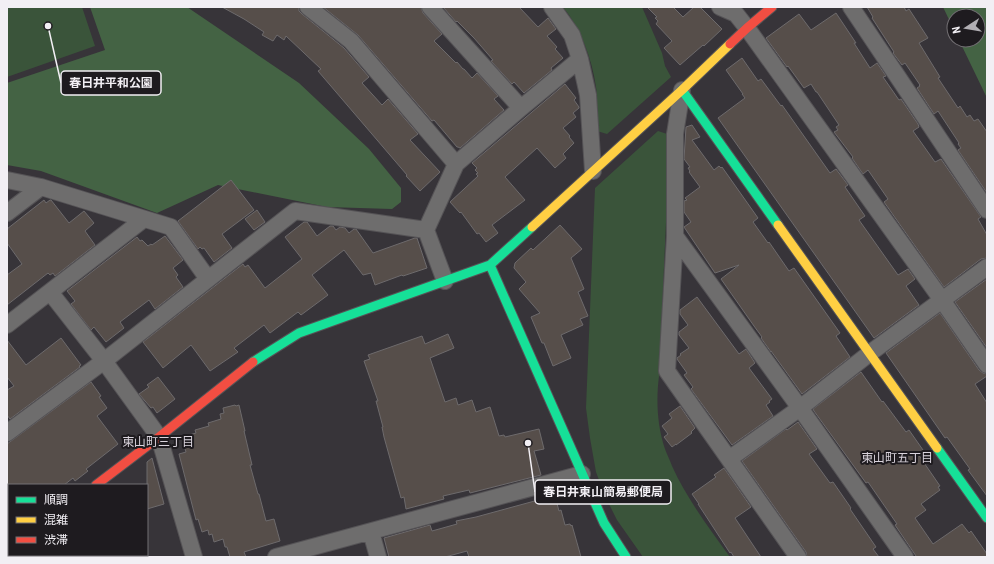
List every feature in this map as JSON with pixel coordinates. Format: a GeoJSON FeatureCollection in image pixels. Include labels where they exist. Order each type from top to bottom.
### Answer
{"type":"FeatureCollection","features":[{"type":"Feature","properties":{"kind":"street"},"geometry":{"type":"LineString","coordinates":[[308,7],[351,41],[456,164]]}},
{"type":"Feature","properties":{"kind":"street"},"geometry":{"type":"LineString","coordinates":[[430,7],[521,108]]}},
{"type":"Feature","properties":{"kind":"street"},"geometry":{"type":"LineString","coordinates":[[552,7],[572,34],[580,59],[588,95],[593,170]]}},
{"type":"Feature","properties":{"kind":"street"},"geometry":{"type":"LineString","coordinates":[[720,7],[736,14],[747,28],[987,365]]}},
{"type":"Feature","properties":{"kind":"street"},"geometry":{"type":"LineString","coordinates":[[97,484],[257,359],[299,333],[490,265],[682,90],[747,28],[772,7]]}},
{"type":"Feature","properties":{"kind":"street"},"geometry":{"type":"LineString","coordinates":[[851,7],[987,210]]}},
{"type":"Feature","properties":{"kind":"street"},"geometry":{"type":"LineString","coordinates":[[445,281],[426,230],[456,164],[580,59]]}},
{"type":"Feature","properties":{"kind":"street"},"geometry":{"type":"LineString","coordinates":[[682,90],[675,134],[675,236],[667,371],[798,557]]}},
{"type":"Feature","properties":{"kind":"street"},"geometry":{"type":"LineString","coordinates":[[682,90],[987,518]]}},
{"type":"Feature","properties":{"kind":"street"},"geometry":{"type":"LineString","coordinates":[[7,180],[42,186],[170,227],[208,279]]}},
{"type":"Feature","properties":{"kind":"street"},"geometry":{"type":"LineString","coordinates":[[7,213],[42,186]]}},
{"type":"Feature","properties":{"kind":"street"},"geometry":{"type":"LineString","coordinates":[[7,433],[104,361],[295,210],[426,230]]}},
{"type":"Feature","properties":{"kind":"street"},"geometry":{"type":"LineString","coordinates":[[7,325],[144,219]]}},
{"type":"Feature","properties":{"kind":"street"},"geometry":{"type":"LineString","coordinates":[[675,236],[800,408],[905,557]]}},
{"type":"Feature","properties":{"kind":"street"},"geometry":{"type":"LineString","coordinates":[[490,265],[604,524],[624,557]]}},
{"type":"Feature","properties":{"kind":"street"},"geometry":{"type":"LineString","coordinates":[[730,459],[987,267]]}},
{"type":"Feature","properties":{"kind":"street"},"geometry":{"type":"LineString","coordinates":[[50,292],[104,361],[159,437],[194,557]]}},
{"type":"Feature","properties":{"kind":"street"},"geometry":{"type":"LineString","coordinates":[[276,557],[582,474]]}},
{"type":"Feature","properties":{"kind":"street"},"geometry":{"type":"LineString","coordinates":[[371,532],[378,557]]}},
{"type":"Feature","properties":{"kind":"green space"},"geometry":{"type":"Polygon","coordinates":[[[7,7],[82,7],[95,46],[7,77],[7,7]]]}},
{"type":"Feature","properties":{"kind":"green space"},"geometry":{"type":"Polygon","coordinates":[[[90,7],[187,7],[299,83],[369,149],[401,188],[401,202],[392,209],[327,207],[218,185],[157,213],[41,171],[7,165],[7,83],[105,50],[90,7]]]}},
{"type":"Feature","properties":{"kind":"green space"},"geometry":{"type":"Polygon","coordinates":[[[563,7],[642,7],[662,53],[665,66],[671,77],[607,134],[597,131],[597,92],[589,55],[575,25],[563,7]]]}},
{"type":"Feature","properties":{"kind":"green space"},"geometry":{"type":"Polygon","coordinates":[[[943,7],[987,7],[987,98],[963,48],[986,48],[986,8],[946,8],[946,13],[943,7]]]}},
{"type":"Feature","properties":{"kind":"green space"},"geometry":{"type":"Polygon","coordinates":[[[658,131],[670,135],[658,394],[660,431],[672,466],[684,490],[730,557],[643,557],[617,520],[606,498],[596,472],[590,438],[586,408],[595,188],[658,131]]]}},
{"type":"Feature","properties":{"kind":"building"},"geometry":{"type":"Polygon","coordinates":[[[222,7],[299,7],[299,11],[302,14],[344,48],[369,77],[362,83],[382,105],[388,99],[418,134],[410,140],[440,172],[420,191],[318,71],[321,69],[286,36],[284,40],[277,35],[273,41],[262,35],[264,32],[222,7]]]}},
{"type":"Feature","properties":{"kind":"building"},"geometry":{"type":"Polygon","coordinates":[[[323,7],[421,7],[423,13],[442,34],[434,41],[472,78],[477,73],[498,96],[494,99],[504,110],[460,148],[457,147],[434,120],[432,121],[358,35],[323,7]]]}},
{"type":"Feature","properties":{"kind":"building"},"geometry":{"type":"Polygon","coordinates":[[[443,7],[519,7],[538,27],[548,18],[556,29],[547,36],[557,47],[555,49],[563,58],[551,68],[552,70],[524,93],[514,82],[512,84],[491,61],[493,60],[474,38],[457,21],[456,22],[443,7]]]}},
{"type":"Feature","properties":{"kind":"building"},"geometry":{"type":"Polygon","coordinates":[[[647,7],[673,7],[683,17],[694,7],[700,7],[722,29],[680,65],[664,48],[672,41],[656,24],[658,21],[655,18],[657,17],[647,7]]]}},
{"type":"Feature","properties":{"kind":"building"},"geometry":{"type":"Polygon","coordinates":[[[867,7],[904,7],[906,11],[909,9],[928,38],[919,43],[940,77],[938,78],[958,108],[960,106],[967,117],[970,115],[974,121],[978,119],[987,132],[987,193],[958,150],[961,148],[958,144],[959,143],[938,111],[934,114],[917,88],[920,85],[905,63],[902,65],[893,53],[894,52],[872,18],[873,17],[867,7]]]}},
{"type":"Feature","properties":{"kind":"building"},"geometry":{"type":"Polygon","coordinates":[[[836,13],[856,43],[854,43],[870,68],[877,63],[886,76],[883,77],[899,100],[901,99],[918,124],[919,127],[913,131],[935,162],[941,159],[981,217],[978,219],[987,235],[987,258],[981,259],[944,287],[884,202],[888,199],[868,170],[863,174],[852,158],[853,157],[834,132],[838,130],[836,127],[839,125],[817,92],[811,84],[804,88],[766,38],[799,14],[811,30],[836,13]]]}},
{"type":"Feature","properties":{"kind":"building"},"geometry":{"type":"Polygon","coordinates":[[[742,58],[758,81],[761,79],[781,106],[782,105],[830,173],[836,169],[848,185],[845,187],[865,216],[859,220],[898,275],[908,269],[915,279],[906,286],[919,305],[874,338],[718,118],[745,98],[726,70],[742,58]]]}},
{"type":"Feature","properties":{"kind":"building"},"geometry":{"type":"Polygon","coordinates":[[[565,84],[576,98],[574,100],[579,107],[573,113],[576,117],[563,128],[574,143],[563,154],[566,158],[555,168],[537,148],[505,177],[525,200],[492,225],[498,233],[486,242],[479,233],[477,234],[461,212],[460,213],[450,202],[478,176],[476,174],[478,173],[475,170],[477,168],[472,163],[565,84]]]}},
{"type":"Feature","properties":{"kind":"building"},"geometry":{"type":"Polygon","coordinates":[[[692,125],[700,137],[692,140],[714,170],[719,166],[721,168],[722,167],[758,218],[753,222],[789,271],[794,268],[840,333],[836,336],[850,357],[802,394],[761,338],[762,337],[721,279],[739,265],[715,273],[684,227],[691,222],[684,212],[684,201],[687,200],[685,198],[700,187],[689,172],[690,171],[688,168],[690,167],[684,159],[686,127],[692,125]]]}},
{"type":"Feature","properties":{"kind":"building"},"geometry":{"type":"Polygon","coordinates":[[[231,180],[254,210],[222,234],[232,248],[214,262],[204,248],[202,249],[200,247],[198,249],[178,221],[231,180]]]}},
{"type":"Feature","properties":{"kind":"building"},"geometry":{"type":"Polygon","coordinates":[[[44,200],[46,203],[51,200],[69,223],[84,211],[94,223],[85,231],[95,245],[55,276],[53,273],[50,275],[48,273],[7,305],[7,275],[22,264],[7,243],[7,229],[44,200]]]}},
{"type":"Feature","properties":{"kind":"building"},"geometry":{"type":"Polygon","coordinates":[[[257,210],[265,222],[254,230],[245,219],[257,210]]]}},
{"type":"Feature","properties":{"kind":"building"},"geometry":{"type":"Polygon","coordinates":[[[304,222],[307,222],[317,236],[330,226],[333,226],[336,230],[340,227],[345,228],[349,233],[356,229],[373,253],[417,238],[427,268],[375,285],[371,273],[363,275],[344,250],[312,275],[328,295],[301,315],[298,312],[270,333],[264,325],[234,348],[238,352],[210,371],[191,345],[163,368],[143,342],[243,264],[245,267],[248,265],[265,288],[302,259],[285,237],[304,222]]]}},
{"type":"Feature","properties":{"kind":"building"},"geometry":{"type":"Polygon","coordinates":[[[560,225],[582,249],[571,258],[584,289],[578,292],[588,316],[580,319],[583,325],[561,335],[571,358],[553,366],[544,343],[542,343],[531,317],[540,313],[519,289],[526,282],[514,268],[515,263],[531,248],[533,250],[560,225]]]}},
{"type":"Feature","properties":{"kind":"building"},"geometry":{"type":"Polygon","coordinates":[[[165,236],[183,260],[173,268],[178,275],[176,277],[183,287],[155,309],[149,300],[120,322],[124,328],[106,342],[94,327],[91,330],[71,304],[75,301],[67,291],[137,237],[148,246],[165,236]]]}},
{"type":"Feature","properties":{"kind":"building"},"geometry":{"type":"Polygon","coordinates":[[[987,279],[987,348],[955,302],[987,279]]]}},
{"type":"Feature","properties":{"kind":"building"},"geometry":{"type":"Polygon","coordinates":[[[697,297],[739,354],[746,349],[755,363],[749,368],[772,399],[766,405],[773,416],[732,445],[691,389],[693,387],[684,375],[687,373],[677,359],[681,355],[680,354],[689,348],[679,335],[679,332],[688,325],[680,314],[680,310],[697,297]]]}},
{"type":"Feature","properties":{"kind":"building"},"geometry":{"type":"Polygon","coordinates":[[[940,313],[979,370],[987,374],[987,376],[975,384],[987,403],[987,496],[968,470],[970,469],[947,437],[945,438],[886,353],[940,313]]]}},
{"type":"Feature","properties":{"kind":"building"},"geometry":{"type":"Polygon","coordinates":[[[448,334],[454,348],[430,358],[445,402],[456,398],[458,405],[472,400],[476,412],[490,407],[499,436],[504,435],[505,437],[539,429],[544,449],[534,451],[541,475],[470,493],[469,490],[443,496],[444,499],[406,509],[404,497],[401,498],[384,437],[376,401],[378,401],[364,361],[370,359],[368,355],[422,336],[425,344],[448,334]]]}},
{"type":"Feature","properties":{"kind":"building"},"geometry":{"type":"Polygon","coordinates":[[[61,338],[81,365],[79,366],[80,367],[10,419],[7,415],[7,390],[14,386],[7,377],[7,340],[26,365],[61,338]]]}},
{"type":"Feature","properties":{"kind":"building"},"geometry":{"type":"Polygon","coordinates":[[[861,372],[882,402],[883,401],[906,432],[909,430],[923,450],[918,454],[940,486],[938,487],[940,490],[921,504],[926,510],[915,518],[933,544],[962,524],[969,533],[971,531],[987,554],[987,557],[915,557],[916,556],[895,525],[897,524],[868,482],[866,483],[814,411],[813,409],[861,372]]]}},
{"type":"Feature","properties":{"kind":"building"},"geometry":{"type":"Polygon","coordinates":[[[158,377],[175,399],[157,413],[153,407],[151,408],[139,394],[149,387],[147,385],[158,377]]]}},
{"type":"Feature","properties":{"kind":"building"},"geometry":{"type":"Polygon","coordinates":[[[91,382],[107,408],[97,416],[118,444],[86,469],[88,471],[75,481],[73,478],[65,484],[7,485],[7,444],[91,382]]]}},
{"type":"Feature","properties":{"kind":"building"},"geometry":{"type":"Polygon","coordinates":[[[239,405],[252,465],[250,465],[266,521],[274,519],[280,541],[244,552],[246,557],[230,557],[223,539],[214,542],[212,534],[209,535],[208,530],[202,532],[198,519],[196,520],[179,454],[186,452],[184,445],[188,444],[186,436],[196,433],[195,430],[209,426],[208,423],[221,419],[220,414],[224,413],[223,408],[239,405]]]}},
{"type":"Feature","properties":{"kind":"building"},"geometry":{"type":"Polygon","coordinates":[[[680,406],[695,428],[691,432],[692,433],[672,447],[664,437],[668,434],[662,426],[672,418],[669,414],[680,406]]]}},
{"type":"Feature","properties":{"kind":"building"},"geometry":{"type":"Polygon","coordinates":[[[798,422],[817,449],[809,454],[830,483],[833,482],[851,508],[850,509],[876,547],[873,549],[879,557],[807,557],[806,552],[742,461],[798,422]]]}},
{"type":"Feature","properties":{"kind":"building"},"geometry":{"type":"Polygon","coordinates":[[[152,458],[164,504],[148,509],[148,484],[147,462],[152,458]]]}},
{"type":"Feature","properties":{"kind":"building"},"geometry":{"type":"Polygon","coordinates":[[[724,468],[751,507],[735,518],[761,557],[734,557],[692,494],[716,477],[714,475],[724,468]]]}},
{"type":"Feature","properties":{"kind":"building"},"geometry":{"type":"Polygon","coordinates":[[[555,496],[559,511],[561,510],[565,525],[572,525],[581,557],[469,557],[467,551],[445,557],[389,557],[384,538],[430,525],[432,531],[457,524],[456,521],[555,496]]]}},
{"type":"Feature","properties":{"kind":"traffic: fast"},"geometry":{"type":"LineString","coordinates":[[682,90],[778,225]]}},
{"type":"Feature","properties":{"kind":"traffic: fast"},"geometry":{"type":"LineString","coordinates":[[253,362],[299,333],[490,265],[532,227]]}},
{"type":"Feature","properties":{"kind":"traffic: fast"},"geometry":{"type":"LineString","coordinates":[[490,265],[604,523],[626,557]]}},
{"type":"Feature","properties":{"kind":"traffic: fast"},"geometry":{"type":"LineString","coordinates":[[937,448],[987,518]]}},
{"type":"Feature","properties":{"kind":"traffic: slow"},"geometry":{"type":"LineString","coordinates":[[532,227],[682,90],[730,44]]}},
{"type":"Feature","properties":{"kind":"traffic: slow"},"geometry":{"type":"LineString","coordinates":[[778,225],[937,448]]}},
{"type":"Feature","properties":{"kind":"traffic: jam"},"geometry":{"type":"LineString","coordinates":[[730,44],[772,7]]}},
{"type":"Feature","properties":{"kind":"traffic: jam"},"geometry":{"type":"LineString","coordinates":[[97,484],[253,362]]}},
{"type":"Feature","properties":{"kind":"place","name":"春日井平和公園"},"geometry":{"type":"Point","coordinates":[48,26]}},
{"type":"Feature","properties":{"kind":"place","name":"春日井東山簡易郵便局"},"geometry":{"type":"Point","coordinates":[528,443]}},
{"type":"Feature","properties":{"kind":"district","name":"東山町三丁目"},"geometry":{"type":"Point","coordinates":[158,442]}},
{"type":"Feature","properties":{"kind":"district","name":"東山町五丁目"},"geometry":{"type":"Point","coordinates":[897,458]}}]}
